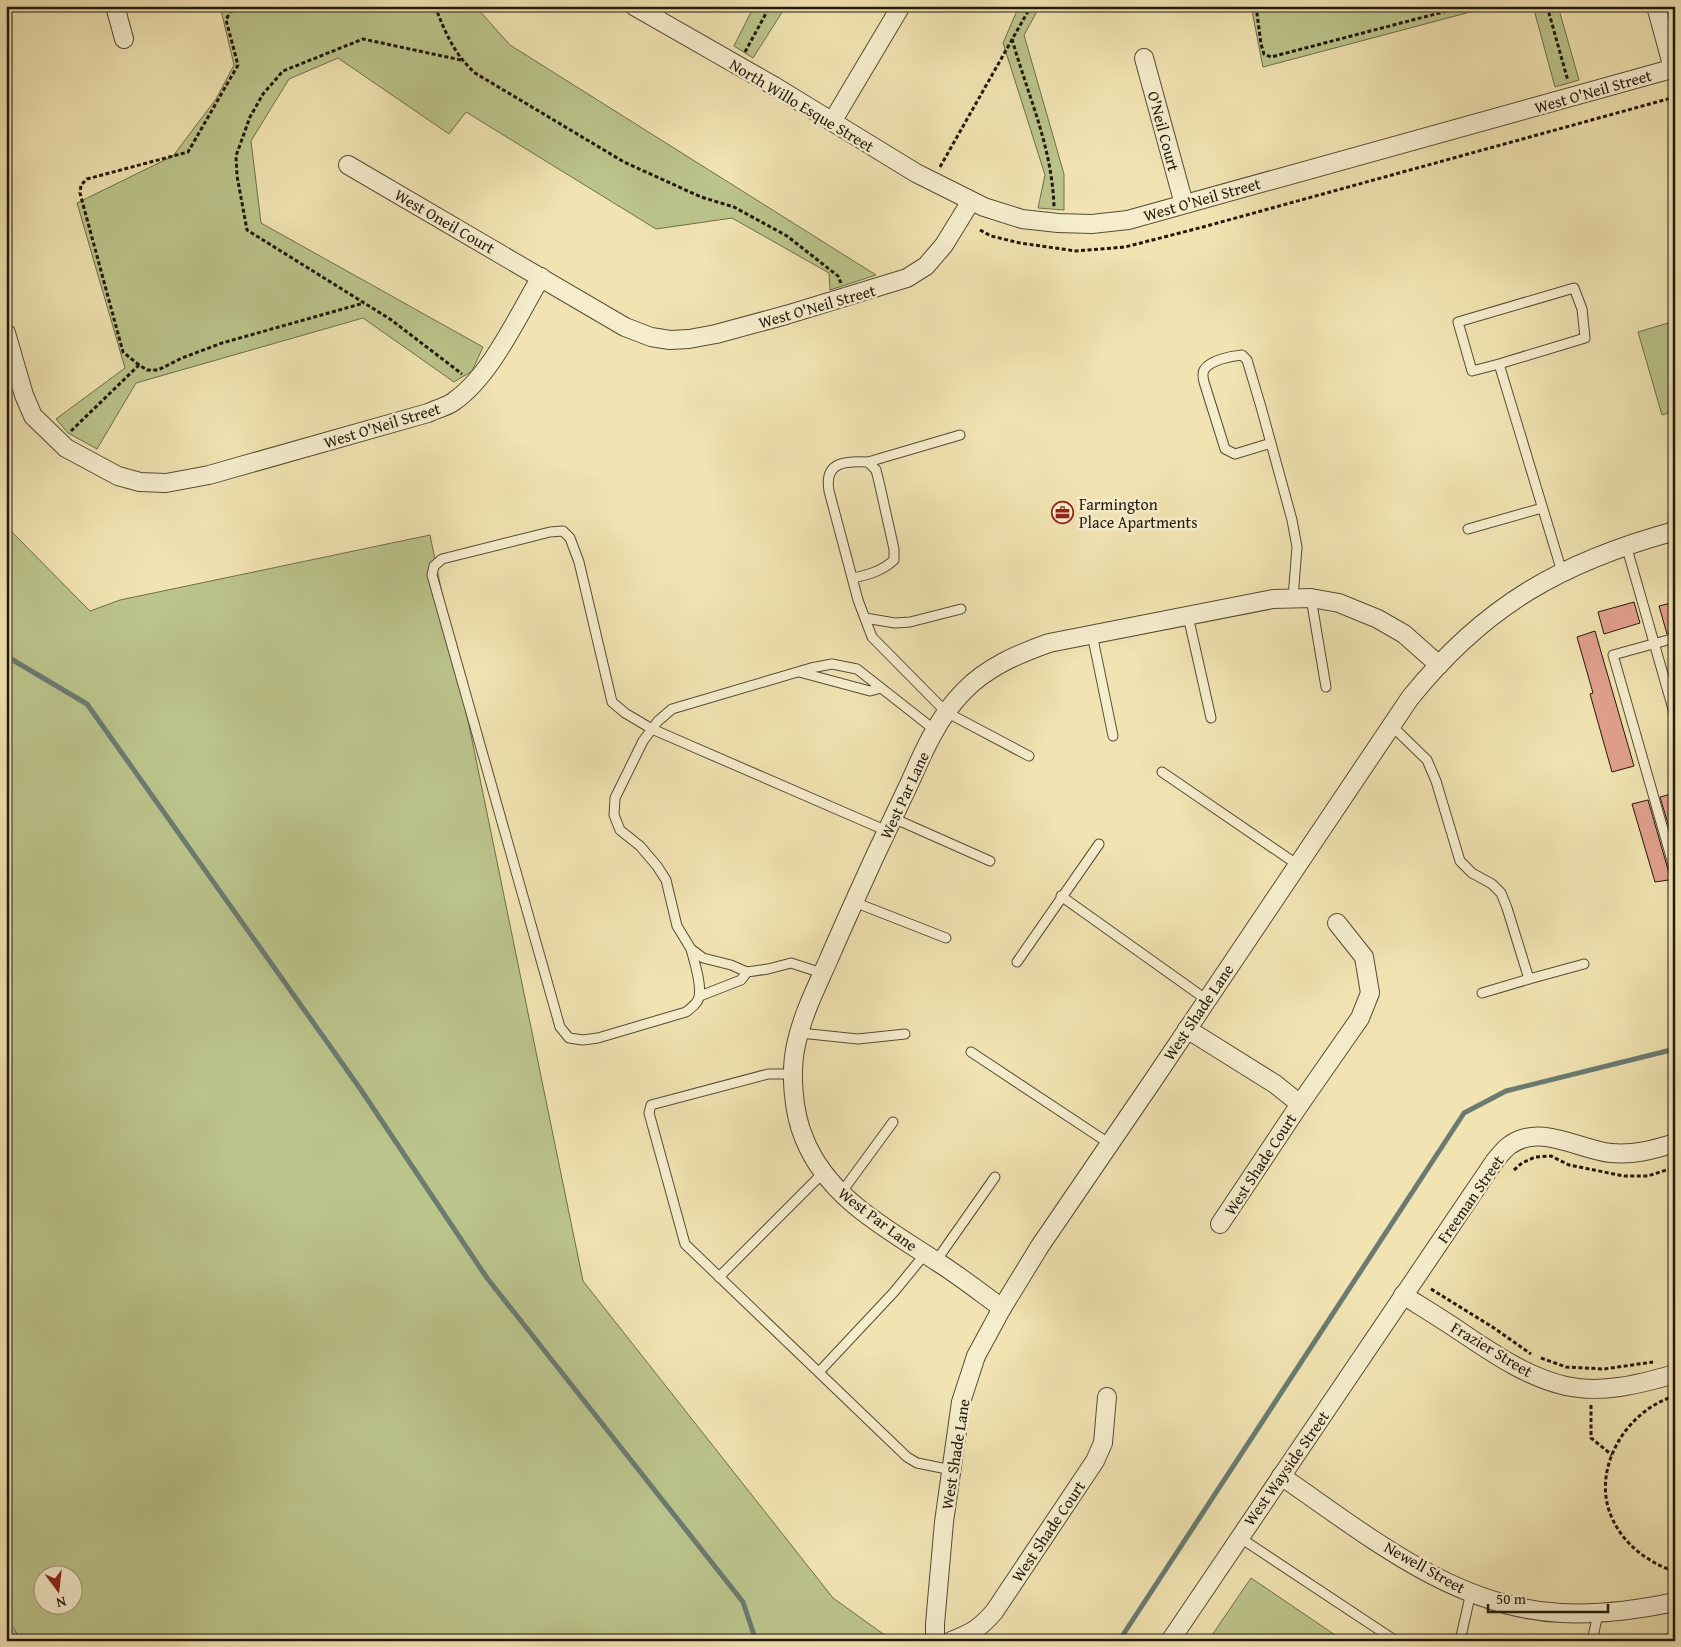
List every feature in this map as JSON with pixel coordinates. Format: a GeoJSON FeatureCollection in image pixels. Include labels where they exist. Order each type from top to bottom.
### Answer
{"type":"FeatureCollection","features":[{"type":"Feature","properties":{"kind":"street"},"geometry":{"type":"LineString","coordinates":[[115,6],[124,39]]}},
{"type":"Feature","properties":{"kind":"street","name":"North Willo Esque Street"},"geometry":{"type":"LineString","coordinates":[[634,6],[774,86],[916,173],[971,201]]}},
{"type":"Feature","properties":{"kind":"street"},"geometry":{"type":"LineString","coordinates":[[832,122],[901,6]]}},
{"type":"Feature","properties":{"kind":"street"},"geometry":{"type":"LineString","coordinates":[[1656,6],[1674,68]]}},
{"type":"Feature","properties":{"kind":"street","name":"O'Neil Court"},"geometry":{"type":"LineString","coordinates":[[1144,58],[1184,204]]}},
{"type":"Feature","properties":{"kind":"street","name":"West O'Neil Street"},"geometry":{"type":"LineString","coordinates":[[6,333],[24,395],[33,416],[66,448],[118,476],[140,482],[166,483],[193,479],[428,413],[452,403],[470,388],[485,371],[541,277],[625,327],[651,337],[670,340],[707,336],[786,315],[907,278],[926,266],[944,245],[971,201],[1022,219],[1092,224],[1128,220],[1674,68]]}},
{"type":"Feature","properties":{"kind":"street","name":"West Oneil Court"},"geometry":{"type":"LineString","coordinates":[[348,165],[541,277]]}},
{"type":"Feature","properties":{"kind":"street","name":"West Shade Lane"},"geometry":{"type":"LineString","coordinates":[[935,1641],[934,1624],[943,1541],[961,1402],[976,1356],[1002,1308],[1040,1246],[1410,698],[1439,665],[1489,617],[1526,591],[1562,572],[1626,545],[1675,531]]}},
{"type":"Feature","properties":{"kind":"street","name":"West Par Lane"},"geometry":{"type":"LineString","coordinates":[[1002,1308],[866,1215],[841,1193],[815,1161],[803,1137],[796,1113],[794,1074],[796,1045],[810,999],[921,758],[946,712],[965,690],[988,671],[1017,654],[1049,643],[1273,599],[1311,598],[1339,603],[1378,619],[1404,634],[1439,665]]}},
{"type":"Feature","properties":{"kind":"street","name":"West Shade Court"},"geometry":{"type":"LineString","coordinates":[[1220,1224],[1360,1018],[1370,993],[1364,956],[1338,923]]}},
{"type":"Feature","properties":{"kind":"street","name":"West Shade Court"},"geometry":{"type":"LineString","coordinates":[[1187,1029],[1275,1084],[1300,1104]]}},
{"type":"Feature","properties":{"kind":"street","name":"Freeman Street"},"geometry":{"type":"LineString","coordinates":[[1403,1296],[1494,1162],[1510,1145],[1533,1137],[1548,1137],[1573,1143],[1589,1150],[1635,1154],[1675,1143]]}},
{"type":"Feature","properties":{"kind":"street","name":"Frazier Street"},"geometry":{"type":"LineString","coordinates":[[1403,1296],[1506,1362],[1541,1378],[1567,1386],[1595,1388],[1625,1387],[1675,1374]]}},
{"type":"Feature","properties":{"kind":"street","name":"West Wayside Street"},"geometry":{"type":"LineString","coordinates":[[1170,1641],[1403,1296]]}},
{"type":"Feature","properties":{"kind":"street","name":"West Shade Court"},"geometry":{"type":"LineString","coordinates":[[951,1641],[965,1636],[981,1626],[994,1612],[1095,1461],[1103,1442],[1107,1396]]}},
{"type":"Feature","properties":{"kind":"street","name":"Newell Street"},"geometry":{"type":"LineString","coordinates":[[1281,1476],[1424,1571],[1491,1600],[1524,1608],[1559,1613],[1598,1614],[1638,1610],[1675,1602]]}},
{"type":"Feature","properties":{"kind":"lane"},"geometry":{"type":"LineString","coordinates":[[1574,288],[1582,309],[1585,338],[1498,364],[1472,371],[1458,322],[1574,288]]}},
{"type":"Feature","properties":{"kind":"lane"},"geometry":{"type":"LineString","coordinates":[[1271,443],[1235,454],[1225,449],[1204,382],[1202,374],[1204,369],[1210,364],[1235,356],[1242,356],[1247,360],[1271,443],[1292,520],[1297,546],[1293,598]]}},
{"type":"Feature","properties":{"kind":"lane"},"geometry":{"type":"LineString","coordinates":[[1498,364],[1562,572]]}},
{"type":"Feature","properties":{"kind":"lane"},"geometry":{"type":"LineString","coordinates":[[960,435],[868,462],[855,462],[835,466],[827,480],[852,578],[872,637],[946,712],[1029,756]]}},
{"type":"Feature","properties":{"kind":"lane"},"geometry":{"type":"LineString","coordinates":[[852,578],[872,574],[894,560],[894,549],[876,470],[868,462]]}},
{"type":"Feature","properties":{"kind":"lane"},"geometry":{"type":"LineString","coordinates":[[1468,529],[1542,508]]}},
{"type":"Feature","properties":{"kind":"lane"},"geometry":{"type":"LineString","coordinates":[[691,948],[700,996],[696,1003],[686,1012],[598,1038],[583,1040],[569,1038],[560,1027],[432,575],[434,566],[442,559],[550,532],[563,531],[570,538],[580,562],[612,702],[625,713],[652,729],[990,862]]}},
{"type":"Feature","properties":{"kind":"lane"},"geometry":{"type":"LineString","coordinates":[[1626,545],[1675,716]]}},
{"type":"Feature","properties":{"kind":"lane"},"geometry":{"type":"LineString","coordinates":[[1311,598],[1326,687]]}},
{"type":"Feature","properties":{"kind":"lane"},"geometry":{"type":"LineString","coordinates":[[865,618],[910,622],[961,609]]}},
{"type":"Feature","properties":{"kind":"lane"},"geometry":{"type":"LineString","coordinates":[[1188,616],[1211,718]]}},
{"type":"Feature","properties":{"kind":"lane"},"geometry":{"type":"LineString","coordinates":[[1092,634],[1113,736]]}},
{"type":"Feature","properties":{"kind":"lane"},"geometry":{"type":"LineString","coordinates":[[1675,638],[1613,655],[1675,871]]}},
{"type":"Feature","properties":{"kind":"lane"},"geometry":{"type":"LineString","coordinates":[[822,973],[791,962],[768,969],[747,972],[731,965],[703,958],[691,948],[677,926],[666,880],[658,866],[640,846],[620,830],[614,815],[615,798],[643,741],[658,721],[672,709],[798,671],[832,664],[857,668],[936,731]]}},
{"type":"Feature","properties":{"kind":"lane"},"geometry":{"type":"LineString","coordinates":[[798,671],[870,691],[881,688]]}},
{"type":"Feature","properties":{"kind":"lane"},"geometry":{"type":"LineString","coordinates":[[1392,726],[1427,760],[1436,781],[1460,861],[1472,873],[1492,884],[1501,893],[1529,979]]}},
{"type":"Feature","properties":{"kind":"lane"},"geometry":{"type":"LineString","coordinates":[[1162,772],[1298,864]]}},
{"type":"Feature","properties":{"kind":"lane"},"geometry":{"type":"LineString","coordinates":[[1017,962],[1098,844]]}},
{"type":"Feature","properties":{"kind":"lane"},"geometry":{"type":"LineString","coordinates":[[1061,896],[1207,1000]]}},
{"type":"Feature","properties":{"kind":"lane"},"geometry":{"type":"LineString","coordinates":[[854,902],[946,938]]}},
{"type":"Feature","properties":{"kind":"lane"},"geometry":{"type":"LineString","coordinates":[[1482,993],[1584,964]]}},
{"type":"Feature","properties":{"kind":"lane"},"geometry":{"type":"LineString","coordinates":[[700,996],[741,980],[747,972]]}},
{"type":"Feature","properties":{"kind":"lane"},"geometry":{"type":"LineString","coordinates":[[800,1033],[858,1039],[905,1034]]}},
{"type":"Feature","properties":{"kind":"lane"},"geometry":{"type":"LineString","coordinates":[[971,1052],[1110,1144]]}},
{"type":"Feature","properties":{"kind":"lane"},"geometry":{"type":"LineString","coordinates":[[794,1074],[768,1074],[652,1105],[649,1113],[685,1244],[907,1457],[918,1462],[952,1470]]}},
{"type":"Feature","properties":{"kind":"lane"},"geometry":{"type":"LineString","coordinates":[[841,1193],[893,1122]]}},
{"type":"Feature","properties":{"kind":"lane"},"geometry":{"type":"LineString","coordinates":[[719,1277],[823,1173]]}},
{"type":"Feature","properties":{"kind":"lane"},"geometry":{"type":"LineString","coordinates":[[818,1372],[931,1258],[995,1177]]}},
{"type":"Feature","properties":{"kind":"lane"},"geometry":{"type":"LineString","coordinates":[[1239,1537],[1396,1641]]}},
{"type":"Feature","properties":{"kind":"lane"},"geometry":{"type":"LineString","coordinates":[[1460,1641],[1471,1592]]}},
{"type":"Feature","properties":{"kind":"lane"},"geometry":{"type":"LineString","coordinates":[[1592,1641],[1598,1614]]}},
{"type":"Feature","properties":{"kind":"path"},"geometry":{"type":"LineString","coordinates":[[252,6],[230,12],[226,20],[238,65],[188,152],[87,179],[81,185],[80,193],[123,352],[147,370],[158,370],[182,358],[222,343],[364,303]]}},
{"type":"Feature","properties":{"kind":"path"},"geometry":{"type":"LineString","coordinates":[[435,6],[446,34],[461,60],[475,73],[624,162],[701,197],[734,207],[787,236],[838,276],[842,287]]}},
{"type":"Feature","properties":{"kind":"path"},"geometry":{"type":"LineString","coordinates":[[745,52],[770,6]]}},
{"type":"Feature","properties":{"kind":"path"},"geometry":{"type":"LineString","coordinates":[[939,168],[1031,6]]}},
{"type":"Feature","properties":{"kind":"path"},"geometry":{"type":"LineString","coordinates":[[1256,6],[1262,49],[1264,54],[1271,57],[1466,6]]}},
{"type":"Feature","properties":{"kind":"path"},"geometry":{"type":"LineString","coordinates":[[1546,6],[1568,81]]}},
{"type":"Feature","properties":{"kind":"path"},"geometry":{"type":"LineString","coordinates":[[461,60],[363,38],[283,70],[263,94],[250,117],[236,156],[237,176],[247,230],[390,319],[464,375]]}},
{"type":"Feature","properties":{"kind":"path"},"geometry":{"type":"LineString","coordinates":[[1012,39],[1019,65],[1037,114],[1046,149],[1054,185],[1054,207]]}},
{"type":"Feature","properties":{"kind":"path"},"geometry":{"type":"LineString","coordinates":[[980,230],[991,236],[1020,243],[1076,251],[1125,247],[1675,97]]}},
{"type":"Feature","properties":{"kind":"path"},"geometry":{"type":"LineString","coordinates":[[70,432],[139,365]]}},
{"type":"Feature","properties":{"kind":"path"},"geometry":{"type":"LineString","coordinates":[[1431,1289],[1494,1328],[1533,1356],[1566,1367],[1604,1369],[1655,1361]]}},
{"type":"Feature","properties":{"kind":"path"},"geometry":{"type":"LineString","coordinates":[[1675,1396],[1665,1399],[1637,1417],[1620,1436],[1607,1473],[1606,1492],[1612,1517],[1631,1547],[1657,1565],[1675,1572]]}},
{"type":"Feature","properties":{"kind":"path"},"geometry":{"type":"LineString","coordinates":[[1591,1406],[1591,1438],[1612,1455]]}},
{"type":"Feature","properties":{"kind":"green space"},"geometry":{"type":"Polygon","coordinates":[[[220,6],[475,6],[510,45],[876,275],[830,290],[829,273],[732,218],[656,229],[466,112],[449,134],[338,58],[289,79],[251,141],[261,223],[483,347],[472,371],[454,382],[363,318],[136,383],[97,449],[68,433],[56,419],[125,368],[77,203],[173,156],[216,99],[234,65],[220,6]]]}},
{"type":"Feature","properties":{"kind":"green space"},"geometry":{"type":"Polygon","coordinates":[[[754,6],[786,6],[753,58],[734,46],[754,6]]]}},
{"type":"Feature","properties":{"kind":"green space"},"geometry":{"type":"Polygon","coordinates":[[[1019,6],[1040,6],[1024,35],[1064,174],[1064,210],[1038,208],[1045,175],[1003,43],[1019,6]]]}},
{"type":"Feature","properties":{"kind":"green space"},"geometry":{"type":"Polygon","coordinates":[[[1251,6],[1493,6],[1263,67],[1251,6]]]}},
{"type":"Feature","properties":{"kind":"green space"},"geometry":{"type":"Polygon","coordinates":[[[1533,6],[1558,6],[1579,80],[1555,87],[1533,6]]]}},
{"type":"Feature","properties":{"kind":"green space"},"geometry":{"type":"Polygon","coordinates":[[[1675,321],[1675,411],[1662,415],[1638,332],[1675,321]]]}},
{"type":"Feature","properties":{"kind":"green space"},"geometry":{"type":"Polygon","coordinates":[[[6,526],[90,611],[120,600],[430,535],[583,1281],[833,1598],[893,1641],[6,1641],[6,526]]]}},
{"type":"Feature","properties":{"kind":"green space"},"geometry":{"type":"Polygon","coordinates":[[[1251,1578],[1344,1641],[1208,1641],[1251,1578]]]}},
{"type":"Feature","properties":{"kind":"water"},"geometry":{"type":"Polygon","coordinates":[[[6,1615],[21,1641],[6,1641],[6,1615]]]}},
{"type":"Feature","properties":{"kind":"building"},"geometry":{"type":"Polygon","coordinates":[[[1634,602],[1640,623],[1604,634],[1598,612],[1634,602]]]}},
{"type":"Feature","properties":{"kind":"building"},"geometry":{"type":"Polygon","coordinates":[[[1675,602],[1675,632],[1667,634],[1659,606],[1675,602]]]}},
{"type":"Feature","properties":{"kind":"building"},"geometry":{"type":"Polygon","coordinates":[[[1595,631],[1634,766],[1612,772],[1590,694],[1593,693],[1577,637],[1595,631]]]}},
{"type":"Feature","properties":{"kind":"building"},"geometry":{"type":"Polygon","coordinates":[[[1675,793],[1675,847],[1660,797],[1675,793]]]}},
{"type":"Feature","properties":{"kind":"building"},"geometry":{"type":"Polygon","coordinates":[[[1648,800],[1669,873],[1675,879],[1655,882],[1632,804],[1648,800]]]}},
{"type":"Feature","properties":{"kind":"waterway"},"geometry":{"type":"LineString","coordinates":[[6,656],[87,704],[359,1087],[487,1278],[743,1602],[756,1641]]}},
{"type":"Feature","properties":{"kind":"waterway"},"geometry":{"type":"LineString","coordinates":[[1119,1641],[1464,1113],[1506,1091],[1675,1049]]}},
{"type":"Feature","properties":{"kind":"place","name":"Farmington Place Apartments"},"geometry":{"type":"Point","coordinates":[1063,513]}}]}
